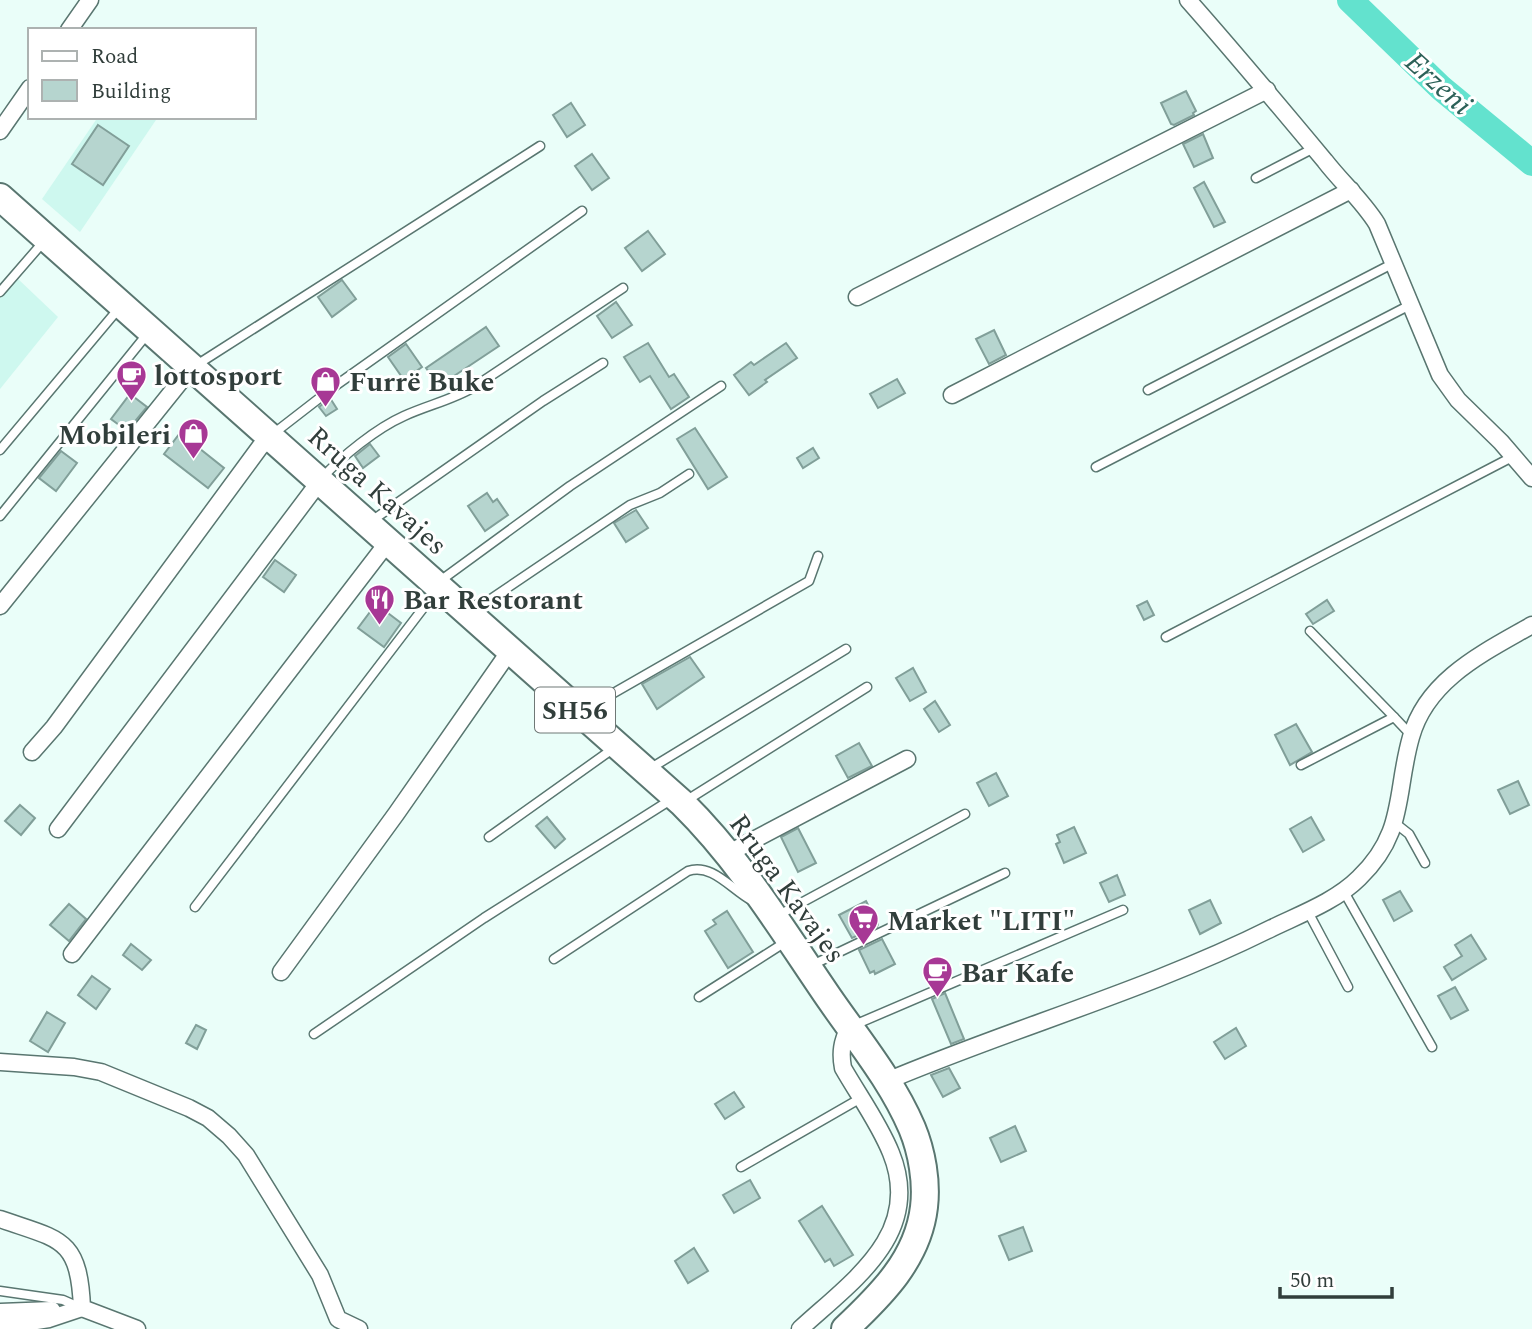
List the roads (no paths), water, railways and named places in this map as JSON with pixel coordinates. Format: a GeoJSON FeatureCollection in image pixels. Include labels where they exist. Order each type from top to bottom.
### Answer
{"type":"FeatureCollection","features":[{"type":"Feature","properties":{"kind":"main road","name":"Rruga Kavajes"},"geometry":{"type":"LineString","coordinates":[[0,197],[678,800],[729,853],[887,1081],[918,1143],[925,1206],[915,1242],[905,1264],[879,1296],[845,1329]]}},
{"type":"Feature","properties":{"kind":"street"},"geometry":{"type":"LineString","coordinates":[[70,28],[90,0]]}},
{"type":"Feature","properties":{"kind":"street"},"geometry":{"type":"LineString","coordinates":[[1188,0],[1366,206],[1377,224],[1440,374],[1458,400],[1532,478]]}},
{"type":"Feature","properties":{"kind":"street"},"geometry":{"type":"LineString","coordinates":[[857,297],[1267,90]]}},
{"type":"Feature","properties":{"kind":"street"},"geometry":{"type":"LineString","coordinates":[[0,131],[28,91]]}},
{"type":"Feature","properties":{"kind":"street"},"geometry":{"type":"LineString","coordinates":[[952,395],[1351,190]]}},
{"type":"Feature","properties":{"kind":"street"},"geometry":{"type":"LineString","coordinates":[[0,606],[192,367]]}},
{"type":"Feature","properties":{"kind":"street"},"geometry":{"type":"LineString","coordinates":[[32,752],[54,727],[260,447],[271,436]]}},
{"type":"Feature","properties":{"kind":"street"},"geometry":{"type":"LineString","coordinates":[[58,829],[320,481]]}},
{"type":"Feature","properties":{"kind":"street"},"geometry":{"type":"LineString","coordinates":[[72,954],[388,542]]}},
{"type":"Feature","properties":{"kind":"street"},"geometry":{"type":"LineString","coordinates":[[887,1081],[1180,971],[1229,950],[1343,890],[1373,864],[1387,844],[1395,823],[1411,735],[1434,694],[1451,675],[1472,659],[1532,625]]}},
{"type":"Feature","properties":{"kind":"street"},"geometry":{"type":"LineString","coordinates":[[281,972],[509,652]]}},
{"type":"Feature","properties":{"kind":"street"},"geometry":{"type":"LineString","coordinates":[[729,853],[907,759]]}},
{"type":"Feature","properties":{"kind":"street"},"geometry":{"type":"LineString","coordinates":[[800,1329],[882,1250],[898,1212],[897,1173],[892,1154],[843,1068],[841,1054],[849,1027]]}},
{"type":"Feature","properties":{"kind":"street"},"geometry":{"type":"LineString","coordinates":[[0,1062],[74,1067],[101,1072],[208,1118],[246,1155],[320,1275],[336,1324],[359,1329]]}},
{"type":"Feature","properties":{"kind":"street"},"geometry":{"type":"LineString","coordinates":[[0,1219],[43,1233],[62,1244],[73,1256],[79,1269],[82,1308]]}},
{"type":"Feature","properties":{"kind":"street"},"geometry":{"type":"LineString","coordinates":[[0,1327],[49,1319],[82,1308]]}},
{"type":"Feature","properties":{"kind":"street"},"geometry":{"type":"LineString","coordinates":[[0,1312],[82,1308],[137,1329]]}},
{"type":"Feature","properties":{"kind":"lane"},"geometry":{"type":"LineString","coordinates":[[192,367],[540,146]]}},
{"type":"Feature","properties":{"kind":"lane"},"geometry":{"type":"LineString","coordinates":[[1256,178],[1314,148]]}},
{"type":"Feature","properties":{"kind":"lane"},"geometry":{"type":"LineString","coordinates":[[271,436],[326,393],[582,211]]}},
{"type":"Feature","properties":{"kind":"lane"},"geometry":{"type":"LineString","coordinates":[[0,292],[47,237]]}},
{"type":"Feature","properties":{"kind":"lane"},"geometry":{"type":"LineString","coordinates":[[1148,390],[1392,264]]}},
{"type":"Feature","properties":{"kind":"lane"},"geometry":{"type":"LineString","coordinates":[[320,481],[333,466],[390,423],[465,392],[622,288]]}},
{"type":"Feature","properties":{"kind":"lane"},"geometry":{"type":"LineString","coordinates":[[0,450],[122,305]]}},
{"type":"Feature","properties":{"kind":"lane"},"geometry":{"type":"LineString","coordinates":[[1096,467],[1410,305]]}},
{"type":"Feature","properties":{"kind":"lane"},"geometry":{"type":"LineString","coordinates":[[0,516],[150,330]]}},
{"type":"Feature","properties":{"kind":"lane"},"geometry":{"type":"LineString","coordinates":[[368,524],[543,401],[603,363]]}},
{"type":"Feature","properties":{"kind":"lane"},"geometry":{"type":"LineString","coordinates":[[195,907],[437,586],[570,486],[721,386]]}},
{"type":"Feature","properties":{"kind":"lane"},"geometry":{"type":"LineString","coordinates":[[1166,638],[1514,456]]}},
{"type":"Feature","properties":{"kind":"lane"},"geometry":{"type":"LineString","coordinates":[[468,614],[631,505],[660,493],[689,474]]}},
{"type":"Feature","properties":{"kind":"lane"},"geometry":{"type":"LineString","coordinates":[[578,713],[809,580],[818,556]]}},
{"type":"Feature","properties":{"kind":"lane"},"geometry":{"type":"LineString","coordinates":[[1310,631],[1411,735]]}},
{"type":"Feature","properties":{"kind":"lane"},"geometry":{"type":"LineString","coordinates":[[646,772],[846,649]]}},
{"type":"Feature","properties":{"kind":"lane"},"geometry":{"type":"LineString","coordinates":[[314,1034],[518,896],[867,687]]}},
{"type":"Feature","properties":{"kind":"lane"},"geometry":{"type":"LineString","coordinates":[[1301,765],[1394,717]]}},
{"type":"Feature","properties":{"kind":"lane"},"geometry":{"type":"LineString","coordinates":[[489,837],[616,746]]}},
{"type":"Feature","properties":{"kind":"lane"},"geometry":{"type":"LineString","coordinates":[[554,959],[688,871],[698,868],[707,870],[770,912],[965,814]]}},
{"type":"Feature","properties":{"kind":"lane"},"geometry":{"type":"LineString","coordinates":[[1395,823],[1409,834],[1425,863]]}},
{"type":"Feature","properties":{"kind":"lane"},"geometry":{"type":"LineString","coordinates":[[808,967],[1005,873]]}},
{"type":"Feature","properties":{"kind":"lane"},"geometry":{"type":"LineString","coordinates":[[1343,890],[1432,1047]]}},
{"type":"Feature","properties":{"kind":"lane"},"geometry":{"type":"LineString","coordinates":[[849,1027],[1123,910]]}},
{"type":"Feature","properties":{"kind":"lane"},"geometry":{"type":"LineString","coordinates":[[1307,910],[1348,987]]}},
{"type":"Feature","properties":{"kind":"lane"},"geometry":{"type":"LineString","coordinates":[[699,997],[790,940]]}},
{"type":"Feature","properties":{"kind":"lane"},"geometry":{"type":"LineString","coordinates":[[741,1167],[861,1098]]}},
{"type":"Feature","properties":{"kind":"lane"},"geometry":{"type":"LineString","coordinates":[[0,1291],[63,1300],[82,1308]]}},
{"type":"Feature","properties":{"kind":"waterway","name":"Erzeni"},"geometry":{"type":"LineString","coordinates":[[1350,0],[1441,88],[1532,163]]}},
{"type":"Feature","properties":{"kind":"place","name":"lottosport"},"geometry":{"type":"Point","coordinates":[131,402]}},
{"type":"Feature","properties":{"kind":"place","name":"Furrë Buke"},"geometry":{"type":"Point","coordinates":[326,408]}},
{"type":"Feature","properties":{"kind":"place","name":"Mobileri"},"geometry":{"type":"Point","coordinates":[194,461]}},
{"type":"Feature","properties":{"kind":"place","name":"Bar Restorant"},"geometry":{"type":"Point","coordinates":[380,626]}},
{"type":"Feature","properties":{"kind":"place","name":"Market \"LITI\""},"geometry":{"type":"Point","coordinates":[864,947]}},
{"type":"Feature","properties":{"kind":"place","name":"Bar Kafe"},"geometry":{"type":"Point","coordinates":[938,999]}}]}
